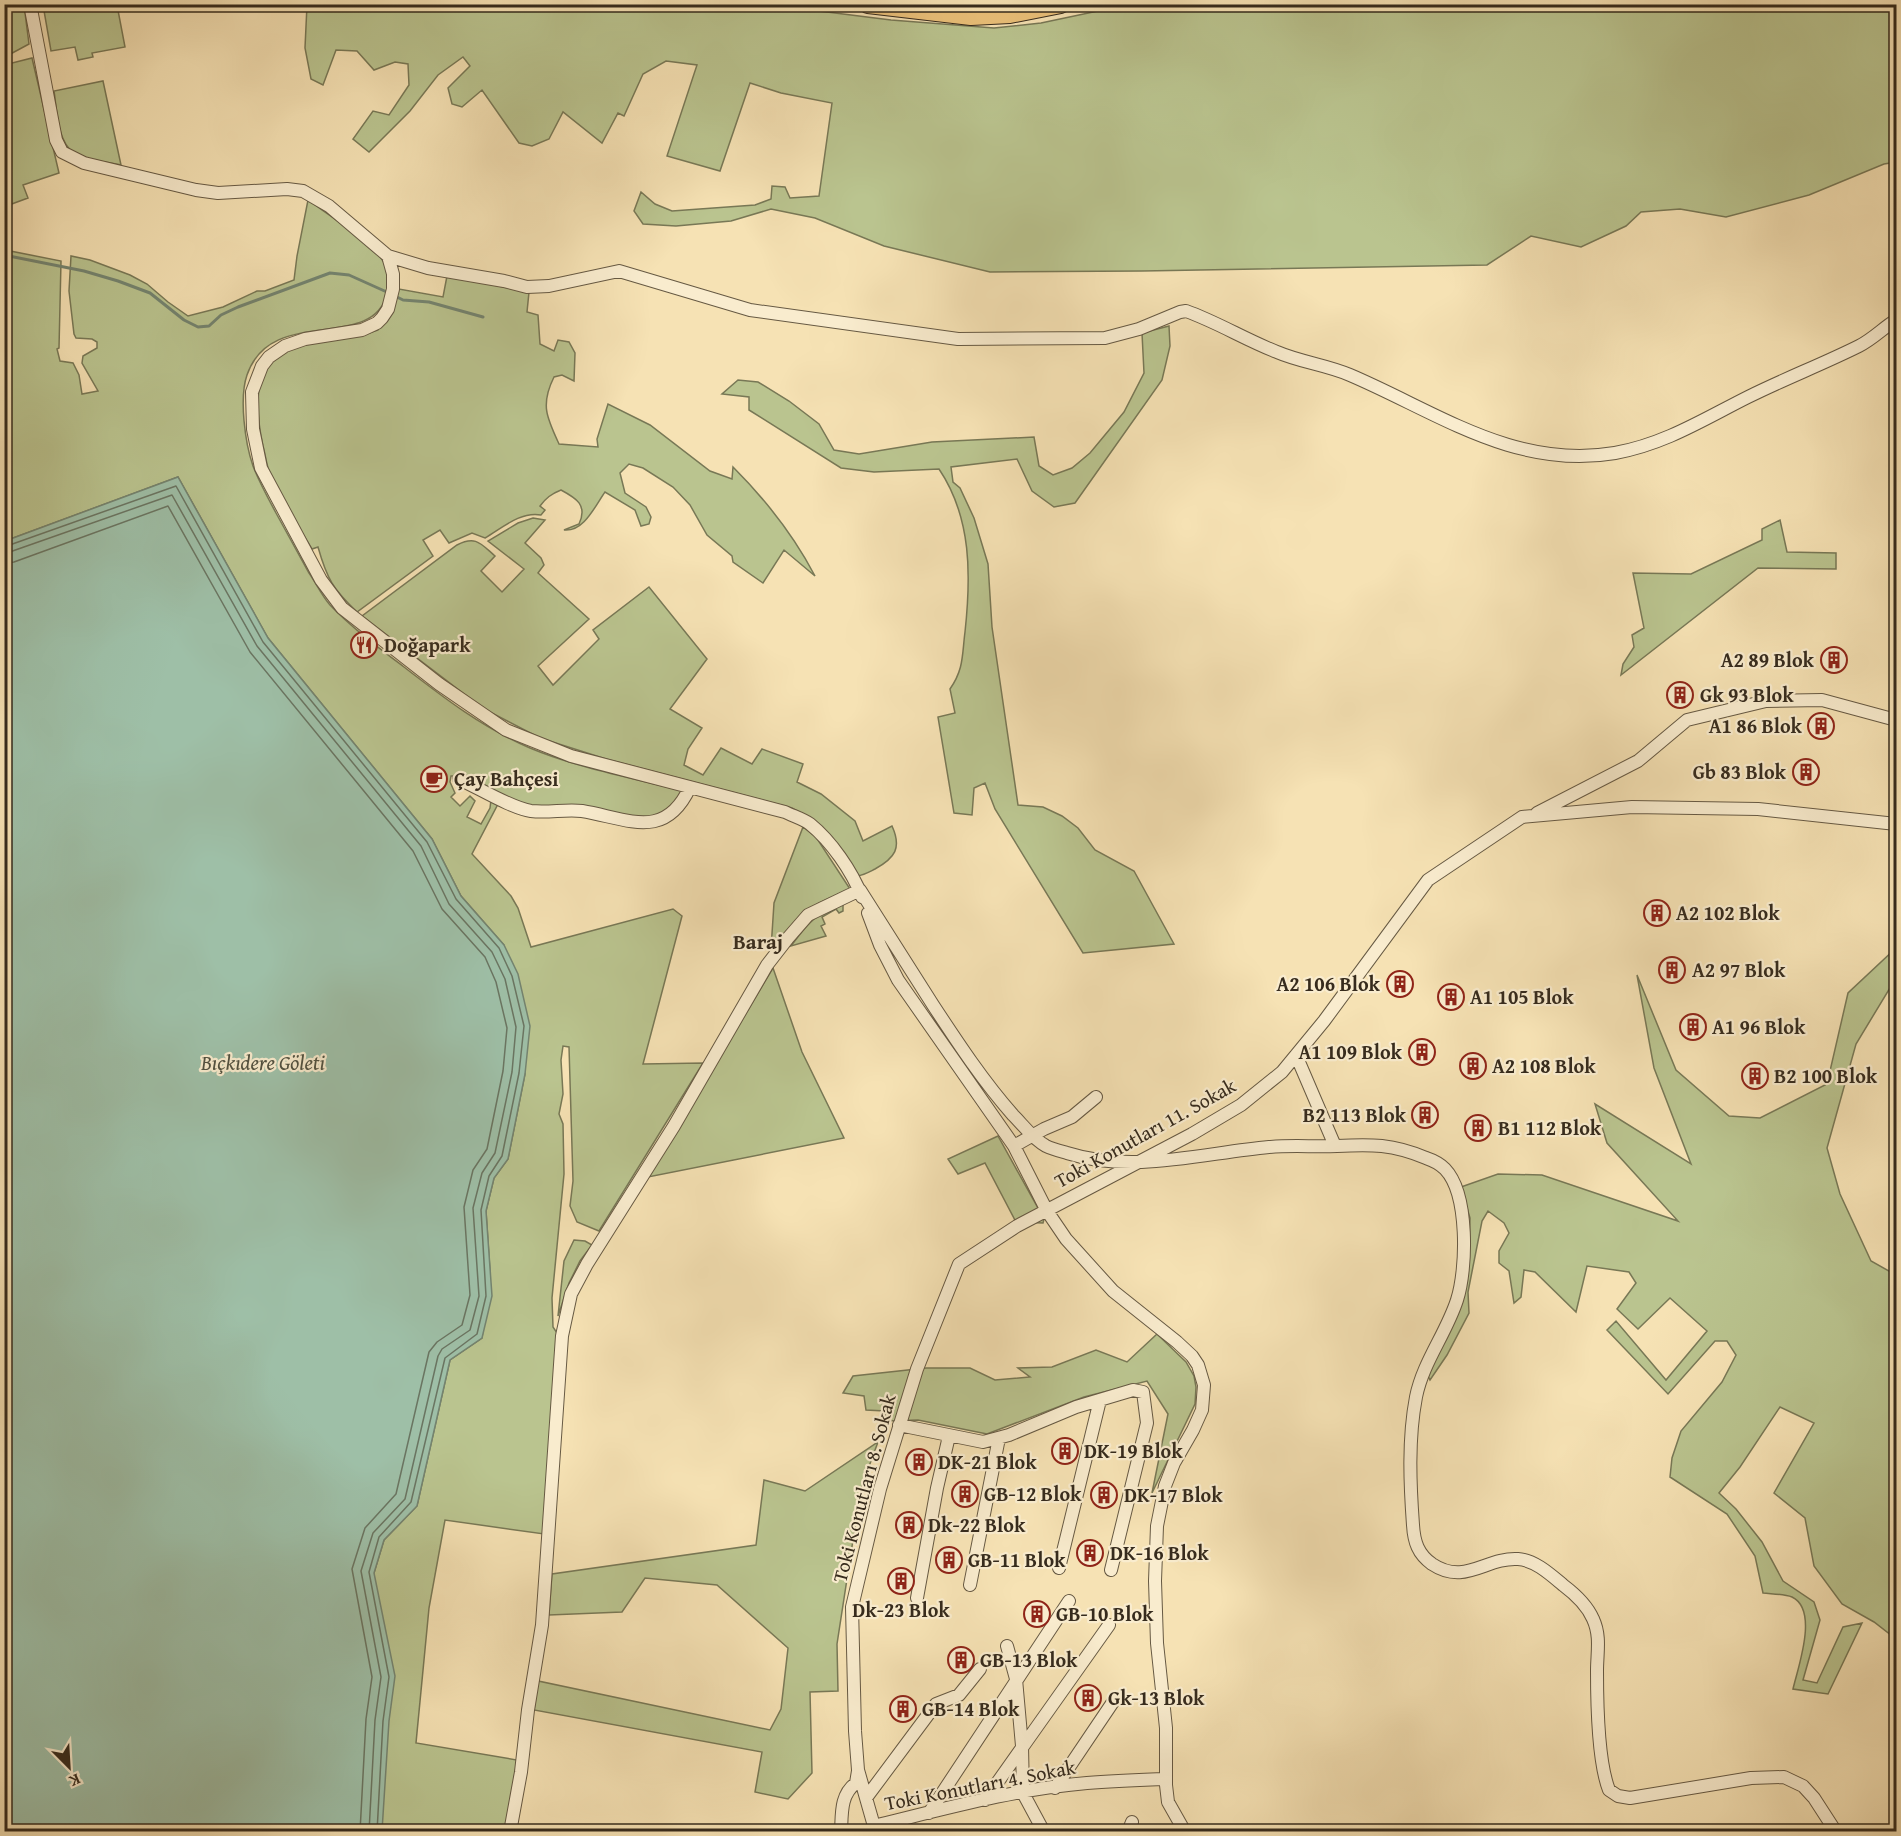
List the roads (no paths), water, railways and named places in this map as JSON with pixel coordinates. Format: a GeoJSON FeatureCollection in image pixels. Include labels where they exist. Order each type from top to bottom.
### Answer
{"type":"FeatureCollection","features":[{"type":"Feature","properties":{"kind":"highway"},"geometry":{"type":"LineString","coordinates":[[868,4],[971,16],[1010,14],[1061,4]]}},
{"type":"Feature","properties":{"kind":"street"},"geometry":{"type":"LineString","coordinates":[[30,4],[56,140],[62,152],[84,162],[114,171],[196,190],[218,193],[287,189],[303,191],[329,207],[388,256],[428,268],[527,286],[549,286],[619,271],[750,310],[958,339],[1105,338],[1139,329],[1186,311],[1278,353],[1349,375],[1450,424],[1485,438],[1511,446],[1570,455],[1595,456],[1663,441],[1782,380],[1858,346],[1896,320]]}},
{"type":"Feature","properties":{"kind":"street"},"geometry":{"type":"LineString","coordinates":[[388,256],[393,274],[393,289],[388,309],[377,323],[362,330],[305,339],[285,346],[269,357],[262,366],[252,392],[253,429],[261,468],[321,580],[336,600],[354,618],[439,684],[506,730],[571,756],[785,812],[809,823],[842,861],[961,1047],[1002,1103],[1032,1135],[1046,1146],[1082,1158],[1139,1161],[1203,1156],[1270,1147],[1388,1145],[1434,1161],[1447,1171],[1462,1209],[1463,1265],[1461,1288],[1449,1321],[1422,1374],[1413,1423],[1413,1528],[1414,1542],[1419,1553],[1440,1569],[1464,1573],[1508,1560],[1521,1559],[1532,1563],[1562,1583],[1587,1608],[1597,1629],[1599,1643],[1597,1691],[1603,1771],[1609,1790],[1618,1796],[1630,1798],[1751,1778],[1784,1777],[1803,1786],[1814,1798],[1836,1832]]}},
{"type":"Feature","properties":{"kind":"street"},"geometry":{"type":"LineString","coordinates":[[1530,816],[1638,761],[1687,720],[1766,701],[1822,700],[1896,720]]}},
{"type":"Feature","properties":{"kind":"street"},"geometry":{"type":"LineString","coordinates":[[459,779],[528,811],[549,813],[578,811],[636,823],[652,822],[675,812],[690,787]]}},
{"type":"Feature","properties":{"kind":"street","name":"Toki Konutları 11. Sokak"},"geometry":{"type":"LineString","coordinates":[[1047,1211],[1093,1184],[1192,1134],[1240,1105],[1282,1072],[1428,880],[1522,817],[1632,807],[1758,809],[1896,824]]}},
{"type":"Feature","properties":{"kind":"street"},"geometry":{"type":"LineString","coordinates":[[860,891],[880,945],[898,980],[1014,1146],[1047,1211],[1066,1239],[1099,1278],[1192,1356],[1198,1365],[1203,1386],[1202,1410],[1174,1463],[1165,1486],[1157,1526],[1155,1592],[1157,1643],[1166,1728],[1168,1802],[1185,1832]]}},
{"type":"Feature","properties":{"kind":"street"},"geometry":{"type":"LineString","coordinates":[[510,1832],[542,1625],[561,1356],[571,1294],[586,1264],[674,1126],[767,965],[808,915],[860,891]]}},
{"type":"Feature","properties":{"kind":"street"},"geometry":{"type":"LineString","coordinates":[[1296,1055],[1335,1146]]}},
{"type":"Feature","properties":{"kind":"street"},"geometry":{"type":"LineString","coordinates":[[1014,1146],[1072,1117],[1096,1097]]}},
{"type":"Feature","properties":{"kind":"street","name":"Toki Konutları 8. Sokak"},"geometry":{"type":"LineString","coordinates":[[873,1829],[858,1770],[852,1607],[880,1489],[917,1369],[959,1264],[1017,1226],[1047,1211]]}},
{"type":"Feature","properties":{"kind":"street"},"geometry":{"type":"LineString","coordinates":[[899,1425],[984,1442],[1076,1407],[1133,1390],[1143,1392],[1147,1423],[1110,1570]]}},
{"type":"Feature","properties":{"kind":"street"},"geometry":{"type":"LineString","coordinates":[[1059,1568],[1100,1400]]}},
{"type":"Feature","properties":{"kind":"street"},"geometry":{"type":"LineString","coordinates":[[917,1598],[949,1436]]}},
{"type":"Feature","properties":{"kind":"street"},"geometry":{"type":"LineString","coordinates":[[970,1585],[999,1438]]}},
{"type":"Feature","properties":{"kind":"street"},"geometry":{"type":"LineString","coordinates":[[929,1813],[1069,1601]]}},
{"type":"Feature","properties":{"kind":"street"},"geometry":{"type":"LineString","coordinates":[[985,1800],[1108,1625]]}},
{"type":"Feature","properties":{"kind":"street"},"geometry":{"type":"LineString","coordinates":[[1007,1646],[1016,1679],[1023,1746],[1023,1793],[1044,1832]]}},
{"type":"Feature","properties":{"kind":"street"},"geometry":{"type":"LineString","coordinates":[[866,1798],[936,1704],[960,1695],[980,1669]]}},
{"type":"Feature","properties":{"kind":"street"},"geometry":{"type":"LineString","coordinates":[[1055,1788],[1114,1699]]}},
{"type":"Feature","properties":{"kind":"street"},"geometry":{"type":"LineString","coordinates":[[841,1832],[843,1804],[848,1789],[856,1783],[858,1770]]}},
{"type":"Feature","properties":{"kind":"street","name":"Toki Konutları 4. Sokak"},"geometry":{"type":"LineString","coordinates":[[873,1829],[929,1813],[1023,1793],[1086,1783],[1166,1779]]}},
{"type":"Feature","properties":{"kind":"water","name":"Bıçkıdere Göleti"},"geometry":{"type":"Polygon","coordinates":[[[178,477],[268,638],[432,839],[461,896],[504,945],[518,974],[530,1026],[525,1074],[508,1159],[494,1178],[486,1211],[492,1296],[482,1338],[450,1360],[417,1506],[384,1540],[374,1573],[395,1676],[389,1721],[382,1831],[5,1831],[5,541],[178,477]]]}},
{"type":"Feature","properties":{"kind":"waterway"},"geometry":{"type":"LineString","coordinates":[[4,255],[84,271],[118,281],[150,293],[184,320],[198,327],[209,326],[221,315],[238,307],[330,273],[349,275],[389,293]]}},
{"type":"Feature","properties":{"kind":"waterway"},"geometry":{"type":"LineString","coordinates":[[395,296],[403,300],[429,302],[483,317]]}},
{"type":"Feature","properties":{"kind":"place","name":"Doğapark"},"geometry":{"type":"Point","coordinates":[364,645]}},
{"type":"Feature","properties":{"kind":"place","name":"A2 89 Blok"},"geometry":{"type":"Point","coordinates":[1834,660]}},
{"type":"Feature","properties":{"kind":"place","name":"Gk 93 Blok"},"geometry":{"type":"Point","coordinates":[1680,695]}},
{"type":"Feature","properties":{"kind":"place","name":"A1 86 Blok"},"geometry":{"type":"Point","coordinates":[1821,726]}},
{"type":"Feature","properties":{"kind":"place","name":"Gb 83 Blok"},"geometry":{"type":"Point","coordinates":[1806,772]}},
{"type":"Feature","properties":{"kind":"place","name":"Çay Bahçesi"},"geometry":{"type":"Point","coordinates":[434,779]}},
{"type":"Feature","properties":{"kind":"place","name":"A2 102 Blok"},"geometry":{"type":"Point","coordinates":[1657,913]}},
{"type":"Feature","properties":{"kind":"place","name":"A2 97 Blok"},"geometry":{"type":"Point","coordinates":[1672,970]}},
{"type":"Feature","properties":{"kind":"place","name":"A2 106 Blok"},"geometry":{"type":"Point","coordinates":[1400,984]}},
{"type":"Feature","properties":{"kind":"place","name":"A1 105 Blok"},"geometry":{"type":"Point","coordinates":[1451,997]}},
{"type":"Feature","properties":{"kind":"place","name":"A1 96 Blok"},"geometry":{"type":"Point","coordinates":[1693,1027]}},
{"type":"Feature","properties":{"kind":"place","name":"A1 109 Blok"},"geometry":{"type":"Point","coordinates":[1422,1052]}},
{"type":"Feature","properties":{"kind":"place","name":"A2 108 Blok"},"geometry":{"type":"Point","coordinates":[1473,1066]}},
{"type":"Feature","properties":{"kind":"place","name":"B2 100 Blok"},"geometry":{"type":"Point","coordinates":[1755,1076]}},
{"type":"Feature","properties":{"kind":"place","name":"B2 113 Blok"},"geometry":{"type":"Point","coordinates":[1425,1115]}},
{"type":"Feature","properties":{"kind":"place","name":"B1 112 Blok"},"geometry":{"type":"Point","coordinates":[1478,1128]}},
{"type":"Feature","properties":{"kind":"place","name":"DK-19 Blok"},"geometry":{"type":"Point","coordinates":[1065,1451]}},
{"type":"Feature","properties":{"kind":"place","name":"DK-21 Blok"},"geometry":{"type":"Point","coordinates":[919,1462]}},
{"type":"Feature","properties":{"kind":"place","name":"GB-12 Blok"},"geometry":{"type":"Point","coordinates":[965,1494]}},
{"type":"Feature","properties":{"kind":"place","name":"DK-17 Blok"},"geometry":{"type":"Point","coordinates":[1104,1495]}},
{"type":"Feature","properties":{"kind":"place","name":"Dk-22 Blok"},"geometry":{"type":"Point","coordinates":[909,1525]}},
{"type":"Feature","properties":{"kind":"place","name":"DK-16 Blok"},"geometry":{"type":"Point","coordinates":[1090,1553]}},
{"type":"Feature","properties":{"kind":"place","name":"GB-11 Blok"},"geometry":{"type":"Point","coordinates":[949,1560]}},
{"type":"Feature","properties":{"kind":"place","name":"Dk-23 Blok"},"geometry":{"type":"Point","coordinates":[901,1581]}},
{"type":"Feature","properties":{"kind":"place","name":"GB-10 Blok"},"geometry":{"type":"Point","coordinates":[1037,1614]}},
{"type":"Feature","properties":{"kind":"place","name":"GB-13 Blok"},"geometry":{"type":"Point","coordinates":[961,1660]}},
{"type":"Feature","properties":{"kind":"place","name":"Gk-13 Blok"},"geometry":{"type":"Point","coordinates":[1088,1698]}},
{"type":"Feature","properties":{"kind":"place","name":"GB-14 Blok"},"geometry":{"type":"Point","coordinates":[903,1709]}},
{"type":"Feature","properties":{"kind":"district","name":"Baraj"},"geometry":{"type":"Point","coordinates":[758,942]}}]}
